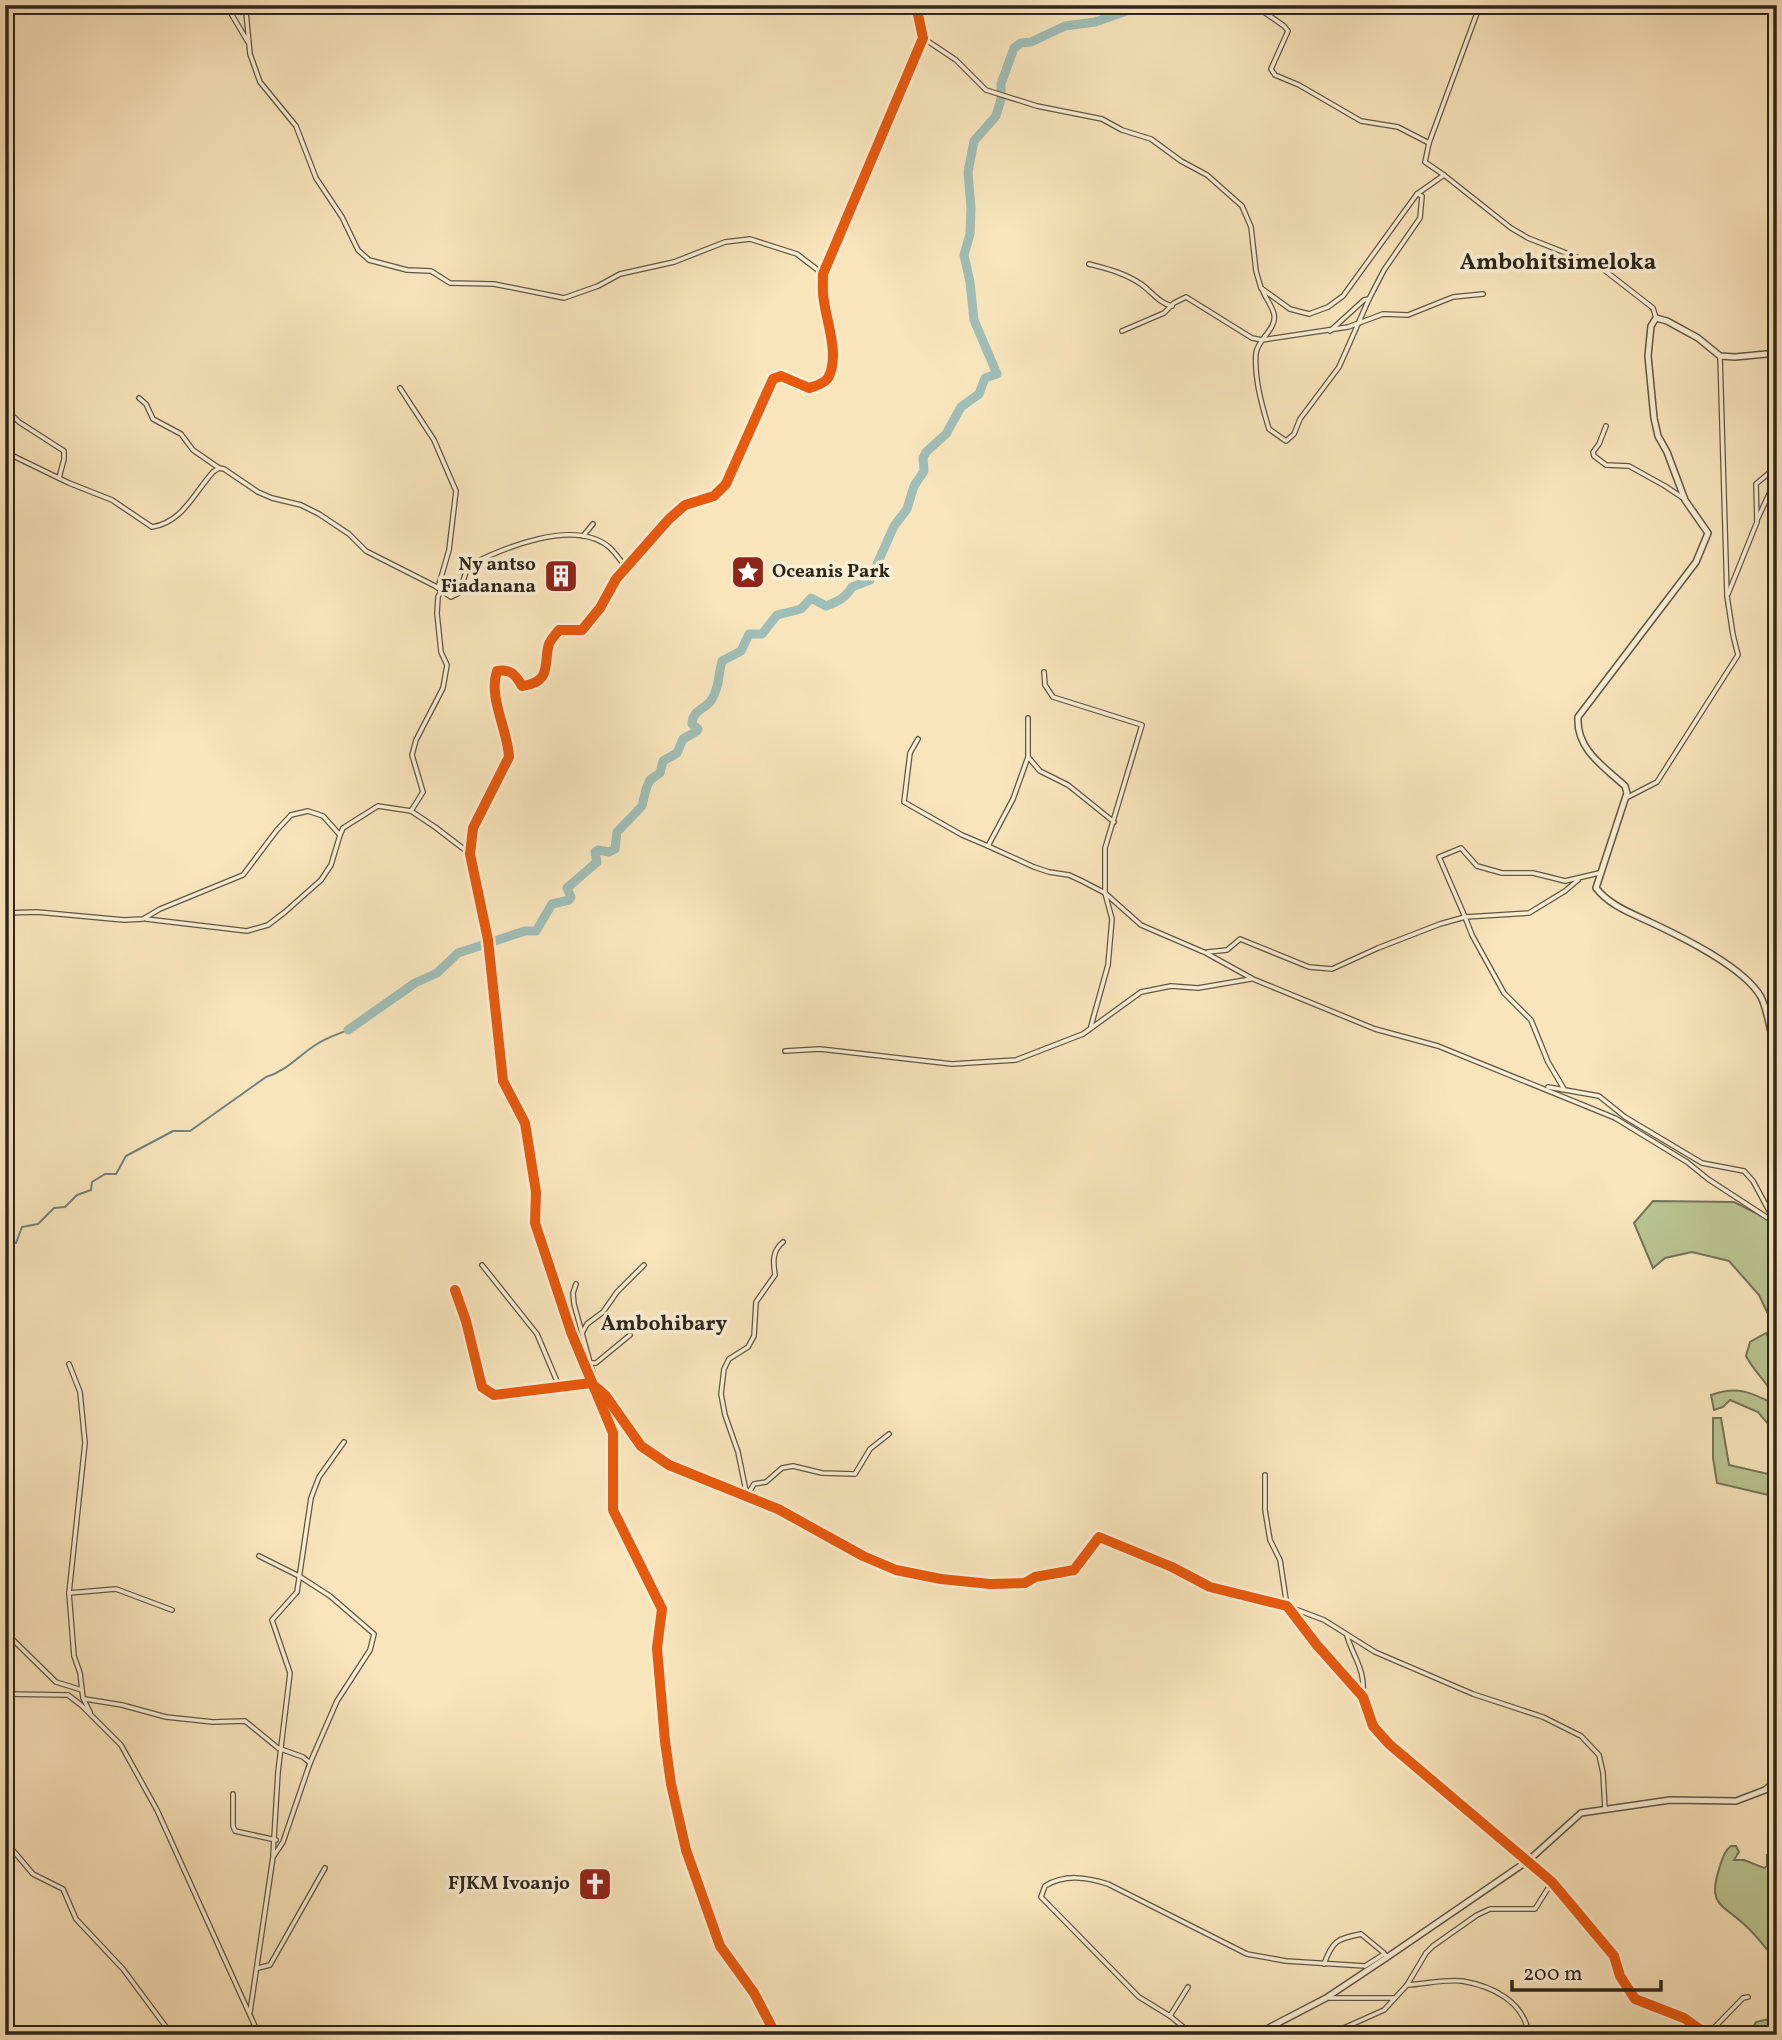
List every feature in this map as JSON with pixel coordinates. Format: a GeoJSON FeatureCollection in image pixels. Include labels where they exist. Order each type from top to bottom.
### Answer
{"type":"FeatureCollection","features":[{"type":"Feature","properties":{"kind":"street"},"geometry":{"type":"LineString","coordinates":[[226,5],[249,44]]}},
{"type":"Feature","properties":{"kind":"street"},"geometry":{"type":"LineString","coordinates":[[249,5],[246,12],[250,54],[260,82],[296,126],[316,178],[342,217],[358,250],[369,260],[407,270],[431,271],[450,283],[503,285],[564,298],[598,286],[620,274],[674,262],[725,242],[750,239],[797,254],[823,274]]}},
{"type":"Feature","properties":{"kind":"street"},"geometry":{"type":"LineString","coordinates":[[776,2035],[754,1993],[720,1946],[686,1850],[671,1784],[665,1741],[657,1648],[662,1609],[612,1510],[614,1433],[571,1332],[535,1223],[536,1192],[525,1123],[503,1081],[488,940],[470,854],[473,828],[509,757],[509,744],[493,682],[497,671],[507,670],[515,674],[522,686],[531,685],[544,674],[549,645],[559,630],[582,630],[600,608],[616,579],[676,512],[685,505],[714,496],[726,484],[773,379],[781,376],[809,388],[827,379],[832,360],[823,274],[923,38],[916,5]]}},
{"type":"Feature","properties":{"kind":"street"},"geometry":{"type":"LineString","coordinates":[[1254,5],[1288,31],[1271,69],[1275,75],[1299,85],[1361,121],[1398,127],[1429,143]]}},
{"type":"Feature","properties":{"kind":"street"},"geometry":{"type":"LineString","coordinates":[[1480,5],[1429,143],[1425,162],[1528,238],[1600,266],[1605,273],[1620,281],[1638,298],[1654,308],[1656,318],[1651,327],[1648,356],[1658,436],[1685,500],[1708,533],[1696,562],[1578,717],[1577,730],[1585,749],[1625,786],[1626,799],[1596,888],[1603,897],[1620,908],[1688,940],[1750,982],[1762,999],[1777,1060]]}},
{"type":"Feature","properties":{"kind":"street"},"geometry":{"type":"LineString","coordinates":[[923,38],[956,61],[986,90],[1037,106],[1102,119],[1122,130],[1151,139],[1181,161],[1207,175],[1242,206],[1251,227],[1256,271],[1261,288],[1275,316],[1272,328],[1256,352],[1259,390],[1269,429],[1286,441],[1294,434],[1300,419],[1339,367],[1384,270],[1420,218],[1422,196],[1417,194]]}},
{"type":"Feature","properties":{"kind":"street"},"geometry":{"type":"LineString","coordinates":[[1261,288],[1290,309],[1309,314],[1328,307],[1343,296],[1417,194],[1444,175]]}},
{"type":"Feature","properties":{"kind":"street"},"geometry":{"type":"LineString","coordinates":[[1089,264],[1123,273],[1163,304],[1172,306]]}},
{"type":"Feature","properties":{"kind":"street"},"geometry":{"type":"LineString","coordinates":[[1122,331],[1164,313],[1174,303],[1186,297],[1252,338],[1262,340],[1330,331],[1382,314],[1408,315],[1453,297],[1483,294]]}},
{"type":"Feature","properties":{"kind":"street"},"geometry":{"type":"LineString","coordinates":[[1330,331],[1364,300],[1369,299]]}},
{"type":"Feature","properties":{"kind":"street"},"geometry":{"type":"LineString","coordinates":[[1656,318],[1698,338],[1720,356],[1777,353]]}},
{"type":"Feature","properties":{"kind":"street"},"geometry":{"type":"LineString","coordinates":[[1626,799],[1657,782],[1738,655],[1732,635],[1727,596],[1720,356]]}},
{"type":"Feature","properties":{"kind":"street"},"geometry":{"type":"LineString","coordinates":[[400,388],[434,440],[456,491],[457,500],[436,613],[441,652],[447,666],[443,688],[416,740],[412,755],[424,792],[411,811]]}},
{"type":"Feature","properties":{"kind":"street"},"geometry":{"type":"LineString","coordinates":[[139,398],[146,404],[153,419],[181,434],[193,450],[219,468],[265,495],[301,505],[319,514],[349,534],[366,551],[454,597],[459,593],[466,568],[491,554],[541,537],[583,536],[610,548],[627,568]]}},
{"type":"Feature","properties":{"kind":"street"},"geometry":{"type":"LineString","coordinates":[[5,408],[19,422],[64,451],[59,478]]}},
{"type":"Feature","properties":{"kind":"street"},"geometry":{"type":"LineString","coordinates":[[1606,426],[1593,452],[1594,456],[1606,465],[1629,467],[1685,500]]}},
{"type":"Feature","properties":{"kind":"street"},"geometry":{"type":"LineString","coordinates":[[5,452],[111,500],[152,527],[183,512],[207,478],[219,468]]}},
{"type":"Feature","properties":{"kind":"street"},"geometry":{"type":"LineString","coordinates":[[1727,596],[1777,474],[1769,473],[1756,484],[1757,522]]}},
{"type":"Feature","properties":{"kind":"street"},"geometry":{"type":"LineString","coordinates":[[583,536],[593,524]]}},
{"type":"Feature","properties":{"kind":"street"},"geometry":{"type":"LineString","coordinates":[[1044,672],[1045,685],[1054,697],[1142,724],[1105,848],[1105,893],[1112,919],[1108,965],[1090,1028]]}},
{"type":"Feature","properties":{"kind":"street"},"geometry":{"type":"LineString","coordinates":[[988,846],[1013,799],[1028,757],[1028,718]]}},
{"type":"Feature","properties":{"kind":"street"},"geometry":{"type":"LineString","coordinates":[[918,739],[910,753],[904,802],[962,835],[1034,867],[1069,875],[1105,893],[1141,925],[1206,953],[1253,979],[1375,1028],[1438,1046],[1542,1086],[1615,1118],[1776,1222]]}},
{"type":"Feature","properties":{"kind":"street"},"geometry":{"type":"LineString","coordinates":[[1028,757],[1040,771],[1068,785],[1114,822]]}},
{"type":"Feature","properties":{"kind":"street"},"geometry":{"type":"LineString","coordinates":[[5,913],[37,912],[124,920],[144,919],[247,931],[268,925],[321,880],[331,865],[343,828],[378,806],[411,811],[470,854]]}},
{"type":"Feature","properties":{"kind":"street"},"geometry":{"type":"LineString","coordinates":[[144,919],[160,909],[243,875],[291,816],[309,811],[323,816],[340,835]]}},
{"type":"Feature","properties":{"kind":"street"},"geometry":{"type":"LineString","coordinates":[[1564,1089],[1548,1062],[1531,1020],[1504,993],[1472,936],[1439,857],[1461,848],[1477,866],[1502,873],[1532,873],[1565,881],[1599,873]]}},
{"type":"Feature","properties":{"kind":"street"},"geometry":{"type":"LineString","coordinates":[[1206,953],[1227,950],[1240,939],[1309,967],[1332,970],[1378,948],[1440,924],[1465,917],[1529,913],[1581,878]]}},
{"type":"Feature","properties":{"kind":"street"},"geometry":{"type":"LineString","coordinates":[[785,1051],[820,1049],[952,1064],[1016,1059],[1083,1034],[1141,992],[1171,986],[1198,988],[1253,979]]}},
{"type":"Feature","properties":{"kind":"street"},"geometry":{"type":"LineString","coordinates":[[1542,1086],[1599,1096],[1625,1117],[1702,1163],[1744,1171],[1753,1181],[1776,1222]]}},
{"type":"Feature","properties":{"kind":"street"},"geometry":{"type":"LineString","coordinates":[[747,1496],[738,1452],[721,1394],[724,1369],[729,1359],[748,1347],[754,1336],[756,1302],[775,1275],[772,1260],[777,1247],[783,1242]]}},
{"type":"Feature","properties":{"kind":"street"},"geometry":{"type":"LineString","coordinates":[[482,1265],[537,1334],[559,1387]]}},
{"type":"Feature","properties":{"kind":"street"},"geometry":{"type":"LineString","coordinates":[[581,1334],[587,1324],[603,1312],[617,1292],[643,1265]]}},
{"type":"Feature","properties":{"kind":"street"},"geometry":{"type":"LineString","coordinates":[[576,1284],[574,1304],[594,1377],[591,1383]]}},
{"type":"Feature","properties":{"kind":"street"},"geometry":{"type":"LineString","coordinates":[[455,1290],[466,1321],[482,1387],[494,1395],[591,1383],[605,1395],[641,1446],[681,1470],[778,1509],[863,1556],[896,1570],[989,1584],[1025,1583],[1035,1577],[1074,1570],[1099,1537],[1172,1567],[1210,1587],[1287,1606],[1324,1620],[1375,1652],[1473,1693],[1542,1717],[1581,1737],[1599,1755],[1605,1809]]}},
{"type":"Feature","properties":{"kind":"street"},"geometry":{"type":"LineString","coordinates":[[590,1363],[596,1363],[630,1335]]}},
{"type":"Feature","properties":{"kind":"street"},"geometry":{"type":"LineString","coordinates":[[69,1364],[80,1392],[85,1443],[69,1593],[74,1657],[90,1714]]}},
{"type":"Feature","properties":{"kind":"street"},"geometry":{"type":"LineString","coordinates":[[747,1496],[754,1484],[766,1482],[782,1468],[793,1466],[822,1473],[855,1474],[870,1449],[889,1434]]}},
{"type":"Feature","properties":{"kind":"street"},"geometry":{"type":"LineString","coordinates":[[250,2012],[276,1840],[281,1749],[290,1673],[272,1620],[297,1592],[311,1498],[319,1477],[344,1442]]}},
{"type":"Feature","properties":{"kind":"street"},"geometry":{"type":"LineString","coordinates":[[1265,1475],[1265,1510],[1270,1540],[1280,1560],[1287,1606],[1316,1644],[1363,1697],[1373,1726],[1389,1744],[1552,1882],[1614,1956],[1620,1976],[1635,1999],[1684,2018],[1708,2035],[1743,1998],[1748,1997]]}},
{"type":"Feature","properties":{"kind":"street"},"geometry":{"type":"LineString","coordinates":[[259,1556],[299,1576],[330,1596],[374,1634],[370,1650],[337,1701],[310,1762],[283,1842],[273,1857]]}},
{"type":"Feature","properties":{"kind":"street"},"geometry":{"type":"LineString","coordinates":[[69,1593],[116,1589],[172,1610]]}},
{"type":"Feature","properties":{"kind":"street"},"geometry":{"type":"LineString","coordinates":[[5,1632],[56,1682],[82,1690]]}},
{"type":"Feature","properties":{"kind":"street"},"geometry":{"type":"LineString","coordinates":[[1347,1634],[1364,1682],[1363,1697]]}},
{"type":"Feature","properties":{"kind":"street"},"geometry":{"type":"LineString","coordinates":[[5,1694],[68,1695],[121,1745],[157,1810],[259,2035]]}},
{"type":"Feature","properties":{"kind":"street"},"geometry":{"type":"LineString","coordinates":[[85,1699],[166,1717],[213,1722],[245,1721],[281,1749],[310,1762]]}},
{"type":"Feature","properties":{"kind":"street"},"geometry":{"type":"LineString","coordinates":[[1255,2035],[1326,1998],[1529,1860],[1581,1813],[1670,1800],[1736,1801],[1765,1790],[1777,1780]]}},
{"type":"Feature","properties":{"kind":"street"},"geometry":{"type":"LineString","coordinates":[[233,1794],[235,1831],[276,1840]]}},
{"type":"Feature","properties":{"kind":"street"},"geometry":{"type":"LineString","coordinates":[[5,1841],[33,1874],[63,1889],[76,1919],[123,1969],[172,2035]]}},
{"type":"Feature","properties":{"kind":"street"},"geometry":{"type":"LineString","coordinates":[[258,1968],[270,1965],[325,1868]]}},
{"type":"Feature","properties":{"kind":"street"},"geometry":{"type":"LineString","coordinates":[[1194,2035],[1139,1997],[1065,1923],[1041,1897],[1045,1886],[1057,1879],[1087,1878],[1108,1884],[1247,1954],[1286,1961],[1364,1966],[1386,1955]]}},
{"type":"Feature","properties":{"kind":"street"},"geometry":{"type":"LineString","coordinates":[[1328,2035],[1384,2010],[1407,1985],[1426,1953],[1477,1914],[1490,1909],[1535,1909],[1552,1882]]}},
{"type":"Feature","properties":{"kind":"street"},"geometry":{"type":"LineString","coordinates":[[1324,1964],[1330,1947],[1339,1939],[1361,1934],[1386,1955]]}},
{"type":"Feature","properties":{"kind":"street"},"geometry":{"type":"LineString","coordinates":[[1407,1985],[1461,1981],[1493,1988],[1523,2014],[1529,2035]]}},
{"type":"Feature","properties":{"kind":"street"},"geometry":{"type":"LineString","coordinates":[[1170,2016],[1188,1987]]}},
{"type":"Feature","properties":{"kind":"street"},"geometry":{"type":"LineString","coordinates":[[1326,1998],[1396,1998]]}},
{"type":"Feature","properties":{"kind":"green space"},"geometry":{"type":"Polygon","coordinates":[[[1653,1201],[1734,1202],[1776,1223],[1777,1333],[1759,1295],[1729,1261],[1692,1252],[1665,1258],[1653,1268],[1634,1223],[1653,1201]]]}},
{"type":"Feature","properties":{"kind":"green space"},"geometry":{"type":"Polygon","coordinates":[[[1766,1333],[1777,1353],[1777,1427],[1768,1424],[1758,1412],[1730,1400],[1723,1407],[1714,1410],[1711,1395],[1730,1391],[1745,1392],[1776,1405],[1771,1391],[1746,1356],[1750,1342],[1766,1333]]]}},
{"type":"Feature","properties":{"kind":"green space"},"geometry":{"type":"Polygon","coordinates":[[[1713,1418],[1721,1418],[1729,1465],[1777,1476],[1777,1497],[1717,1483],[1713,1458],[1713,1418]]]}},
{"type":"Feature","properties":{"kind":"green space"},"geometry":{"type":"Polygon","coordinates":[[[1731,1846],[1736,1846],[1739,1852],[1734,1860],[1744,1860],[1764,1868],[1767,1866],[1767,1855],[1777,1854],[1777,1975],[1772,1970],[1771,1954],[1716,1897],[1719,1869],[1731,1846]]]}},
{"type":"Feature","properties":{"kind":"green space"},"geometry":{"type":"Polygon","coordinates":[[[1777,2017],[1777,2035],[1749,2035],[1756,2022],[1777,2017]]]}},
{"type":"Feature","properties":{"kind":"waterway"},"geometry":{"type":"LineString","coordinates":[[348,1030],[415,983],[437,973],[458,953],[525,931],[536,931],[552,904],[569,900],[571,897],[567,888],[597,862],[595,852],[615,849],[617,832],[642,806],[650,780],[660,773],[663,761],[677,753],[683,739],[697,731],[692,724],[693,719],[715,694],[722,661],[741,651],[749,634],[762,634],[777,615],[801,609],[811,598],[826,606],[841,599],[852,587],[870,580],[894,526],[907,509],[914,486],[924,471],[923,458],[926,452],[946,434],[961,407],[979,394],[985,378],[997,374],[974,320],[964,255],[970,234],[968,172],[974,141],[996,116],[1001,99],[1001,84],[1014,48],[1065,26],[1095,22],[1144,5]]}},
{"type":"Feature","properties":{"kind":"waterway"},"geometry":{"type":"LineString","coordinates":[[5,1242],[16,1243],[22,1227],[38,1224],[54,1208],[65,1207],[77,1195],[91,1190],[92,1182],[105,1174],[116,1174],[126,1156],[173,1131],[190,1131],[317,1044],[348,1030]]}},
{"type":"Feature","properties":{"kind":"cycle path"},"geometry":{"type":"LineString","coordinates":[[776,2035],[754,1993],[720,1946],[686,1850],[671,1784],[665,1741],[657,1648],[662,1609],[613,1510],[613,1433],[571,1332],[535,1223],[536,1192],[525,1123],[503,1081],[488,940],[470,854],[473,828],[509,757],[495,692],[497,671],[512,673],[522,686],[532,684],[543,676],[549,644],[559,630],[582,630],[600,608],[616,579],[669,519],[685,505],[714,496],[726,484],[773,379],[781,376],[809,388],[828,378],[833,350],[823,298],[823,274],[923,38],[916,5]]}},
{"type":"Feature","properties":{"kind":"cycle path"},"geometry":{"type":"LineString","coordinates":[[455,1290],[466,1321],[482,1387],[494,1395],[591,1383],[605,1395],[641,1446],[669,1465],[778,1509],[863,1556],[896,1570],[941,1579],[990,1584],[1025,1583],[1035,1577],[1074,1570],[1099,1537],[1172,1567],[1210,1587],[1287,1606],[1316,1644],[1363,1697],[1373,1726],[1389,1744],[1552,1882],[1614,1956],[1620,1976],[1635,1999],[1684,2018],[1708,2035]]}},
{"type":"Feature","properties":{"kind":"place","name":"Oceanis Park"},"geometry":{"type":"Point","coordinates":[748,572]}},
{"type":"Feature","properties":{"kind":"place","name":"Ny antso Fiadanana"},"geometry":{"type":"Point","coordinates":[561,576]}},
{"type":"Feature","properties":{"kind":"place","name":"FJKM Ivoanjo"},"geometry":{"type":"Point","coordinates":[595,1884]}},
{"type":"Feature","properties":{"kind":"district","name":"Ambohitsimeloka"},"geometry":{"type":"Point","coordinates":[1558,263]}},
{"type":"Feature","properties":{"kind":"district","name":"Ambohibary"},"geometry":{"type":"Point","coordinates":[664,1324]}}]}
